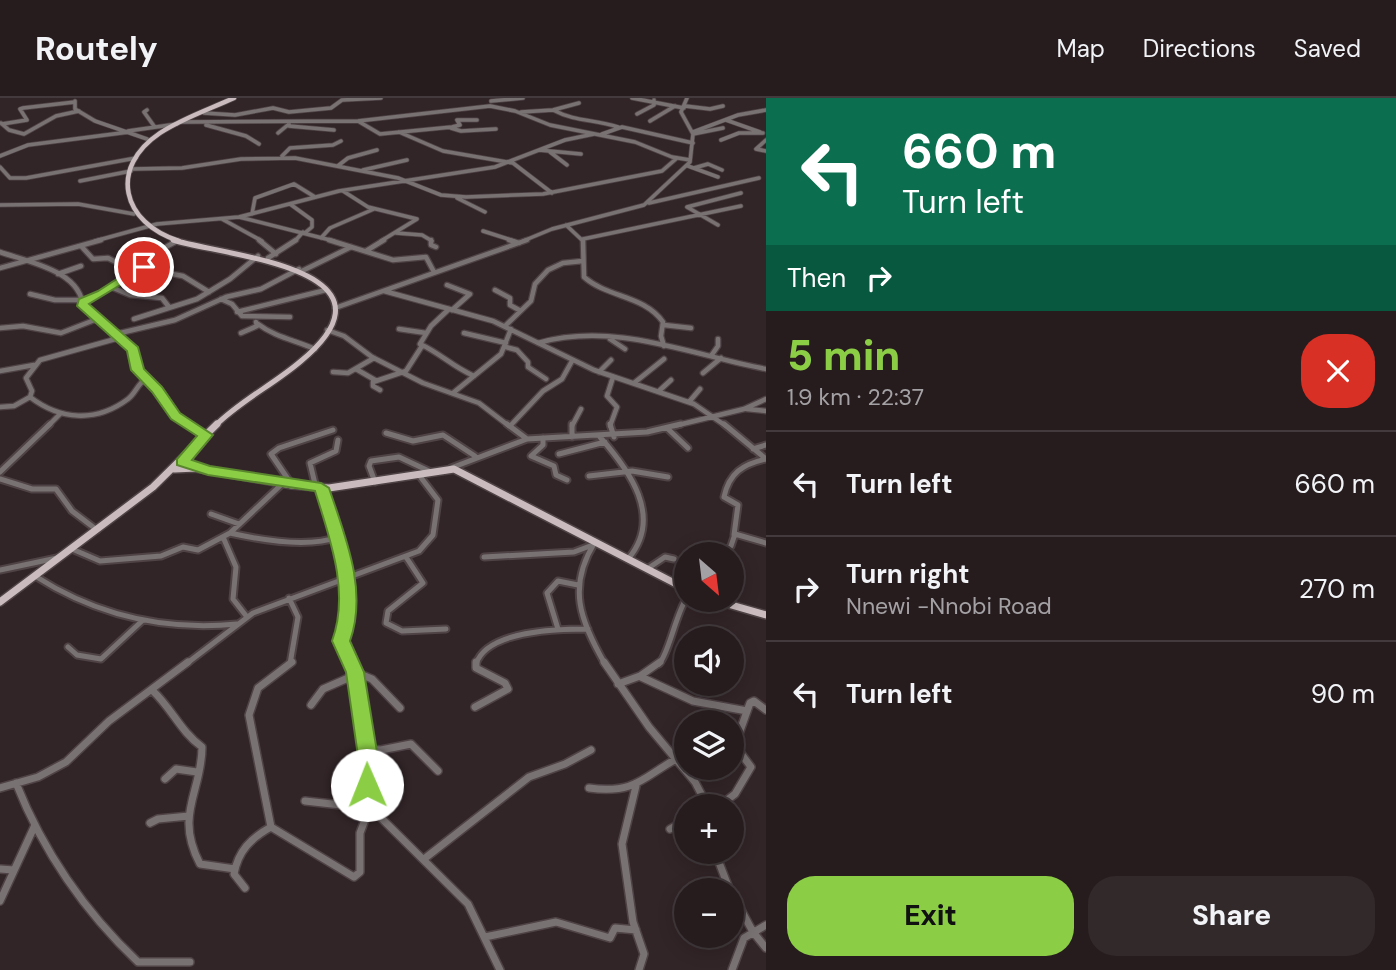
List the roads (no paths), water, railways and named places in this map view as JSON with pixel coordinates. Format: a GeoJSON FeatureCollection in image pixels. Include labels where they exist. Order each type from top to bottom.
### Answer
{"type":"FeatureCollection","features":[{"type":"Feature","properties":{"kind":"main road"},"geometry":{"type":"LineString","coordinates":[[0,602],[174,470],[236,406],[289,372],[315,349],[333,322],[335,308],[326,290],[301,270],[268,258],[177,241],[149,227],[134,214],[127,193],[136,158],[147,139],[234,98]]}},
{"type":"Feature","properties":{"kind":"main road"},"geometry":{"type":"LineString","coordinates":[[182,462],[196,468],[319,488],[375,482],[449,468],[521,502],[592,544],[674,583]]}},
{"type":"Feature","properties":{"kind":"main road"},"geometry":{"type":"LineString","coordinates":[[174,470],[196,468]]}},
{"type":"Feature","properties":{"kind":"main road"},"geometry":{"type":"LineString","coordinates":[[744,609],[766,615]]}},
{"type":"Feature","properties":{"kind":"street"},"geometry":{"type":"LineString","coordinates":[[204,113],[235,115],[273,108],[289,112],[331,108],[342,100],[381,98]]}},
{"type":"Feature","properties":{"kind":"street"},"geometry":{"type":"LineString","coordinates":[[485,106],[496,98]]}},
{"type":"Feature","properties":{"kind":"street"},"geometry":{"type":"LineString","coordinates":[[491,101],[523,98]]}},
{"type":"Feature","properties":{"kind":"street"},"geometry":{"type":"LineString","coordinates":[[632,98],[685,107],[709,109],[723,106]]}},
{"type":"Feature","properties":{"kind":"street"},"geometry":{"type":"LineString","coordinates":[[646,203],[688,166],[691,160],[693,133],[683,119],[687,98]]}},
{"type":"Feature","properties":{"kind":"street"},"geometry":{"type":"LineString","coordinates":[[1,123],[27,120],[22,108],[74,100],[79,111],[95,121],[147,139]]}},
{"type":"Feature","properties":{"kind":"street"},"geometry":{"type":"LineString","coordinates":[[637,114],[655,104],[654,100]]}},
{"type":"Feature","properties":{"kind":"street"},"geometry":{"type":"LineString","coordinates":[[518,112],[552,110],[579,103]]}},
{"type":"Feature","properties":{"kind":"street"},"geometry":{"type":"LineString","coordinates":[[0,156],[28,145],[178,123],[358,121],[485,106],[518,112],[550,125],[643,145],[677,158],[691,160]]}},
{"type":"Feature","properties":{"kind":"street"},"geometry":{"type":"LineString","coordinates":[[650,121],[675,106]]}},
{"type":"Feature","properties":{"kind":"street"},"geometry":{"type":"LineString","coordinates":[[147,110],[144,112],[146,119],[154,126]]}},
{"type":"Feature","properties":{"kind":"street"},"geometry":{"type":"LineString","coordinates":[[552,110],[572,120],[600,121],[693,144]]}},
{"type":"Feature","properties":{"kind":"street"},"geometry":{"type":"LineString","coordinates":[[693,133],[726,119],[766,110]]}},
{"type":"Feature","properties":{"kind":"street"},"geometry":{"type":"LineString","coordinates":[[1,123],[11,132],[23,135],[46,126],[56,116],[79,111]]}},
{"type":"Feature","properties":{"kind":"street"},"geometry":{"type":"LineString","coordinates":[[726,119],[765,134]]}},
{"type":"Feature","properties":{"kind":"street"},"geometry":{"type":"LineString","coordinates":[[358,121],[377,134],[449,128],[460,125],[457,120],[477,120]]}},
{"type":"Feature","properties":{"kind":"street"},"geometry":{"type":"LineString","coordinates":[[289,127],[290,121]]}},
{"type":"Feature","properties":{"kind":"street"},"geometry":{"type":"LineString","coordinates":[[204,124],[246,136],[259,144]]}},
{"type":"Feature","properties":{"kind":"street"},"geometry":{"type":"LineString","coordinates":[[289,127],[303,134]]}},
{"type":"Feature","properties":{"kind":"street"},"geometry":{"type":"LineString","coordinates":[[278,133],[289,127],[334,130]]}},
{"type":"Feature","properties":{"kind":"street"},"geometry":{"type":"LineString","coordinates":[[0,268],[149,227],[253,214],[343,191],[365,190],[485,169],[571,138],[618,127]]}},
{"type":"Feature","properties":{"kind":"street"},"geometry":{"type":"LineString","coordinates":[[449,128],[461,131],[496,129]]}},
{"type":"Feature","properties":{"kind":"street"},"geometry":{"type":"LineString","coordinates":[[693,133],[723,128]]}},
{"type":"Feature","properties":{"kind":"street"},"geometry":{"type":"LineString","coordinates":[[399,132],[443,151],[510,162],[552,193]]}},
{"type":"Feature","properties":{"kind":"street"},"geometry":{"type":"LineString","coordinates":[[721,140],[739,133],[765,134]]}},
{"type":"Feature","properties":{"kind":"street"},"geometry":{"type":"LineString","coordinates":[[766,140],[756,149],[766,151]]}},
{"type":"Feature","properties":{"kind":"street"},"geometry":{"type":"LineString","coordinates":[[281,157],[290,148],[333,145],[341,141]]}},
{"type":"Feature","properties":{"kind":"street"},"geometry":{"type":"LineString","coordinates":[[338,166],[348,158],[377,150]]}},
{"type":"Feature","properties":{"kind":"street"},"geometry":{"type":"LineString","coordinates":[[538,150],[581,154]]}},
{"type":"Feature","properties":{"kind":"street"},"geometry":{"type":"LineString","coordinates":[[550,152],[567,165]]}},
{"type":"Feature","properties":{"kind":"street"},"geometry":{"type":"LineString","coordinates":[[80,181],[132,170],[183,168],[281,157],[362,170],[406,181],[456,197],[485,212]]}},
{"type":"Feature","properties":{"kind":"street"},"geometry":{"type":"LineString","coordinates":[[0,167],[10,178],[24,178],[89,167],[111,160],[136,158]]}},
{"type":"Feature","properties":{"kind":"street"},"geometry":{"type":"LineString","coordinates":[[456,197],[522,197],[552,193],[662,171],[677,158]]}},
{"type":"Feature","properties":{"kind":"street"},"geometry":{"type":"LineString","coordinates":[[362,170],[407,160]]}},
{"type":"Feature","properties":{"kind":"street"},"geometry":{"type":"LineString","coordinates":[[694,168],[708,164],[722,170]]}},
{"type":"Feature","properties":{"kind":"street"},"geometry":{"type":"LineString","coordinates":[[688,166],[718,177]]}},
{"type":"Feature","properties":{"kind":"street"},"geometry":{"type":"LineString","coordinates":[[335,308],[566,225],[646,203],[759,178]]}},
{"type":"Feature","properties":{"kind":"street"},"geometry":{"type":"LineString","coordinates":[[253,214],[255,198],[287,185],[300,185],[315,197]]}},
{"type":"Feature","properties":{"kind":"street"},"geometry":{"type":"LineString","coordinates":[[343,191],[352,200],[374,209],[417,219],[366,251]]}},
{"type":"Feature","properties":{"kind":"street"},"geometry":{"type":"LineString","coordinates":[[718,225],[687,207],[741,193]]}},
{"type":"Feature","properties":{"kind":"street"},"geometry":{"type":"LineString","coordinates":[[0,205],[86,204],[134,214]]}},
{"type":"Feature","properties":{"kind":"street"},"geometry":{"type":"LineString","coordinates":[[268,258],[291,246],[312,227],[312,220],[290,204]]}},
{"type":"Feature","properties":{"kind":"street"},"geometry":{"type":"LineString","coordinates":[[583,239],[741,206]]}},
{"type":"Feature","properties":{"kind":"street"},"geometry":{"type":"LineString","coordinates":[[321,237],[330,228],[374,209]]}},
{"type":"Feature","properties":{"kind":"street"},"geometry":{"type":"LineString","coordinates":[[239,216],[254,223],[304,232],[397,260],[426,257],[434,272]]}},
{"type":"Feature","properties":{"kind":"street"},"geometry":{"type":"LineString","coordinates":[[222,219],[267,244],[276,254]]}},
{"type":"Feature","properties":{"kind":"street"},"geometry":{"type":"LineString","coordinates":[[566,225],[583,239],[585,247],[581,273],[591,285],[651,308],[659,314],[664,325],[661,336],[664,346]]}},
{"type":"Feature","properties":{"kind":"street"},"geometry":{"type":"LineString","coordinates":[[483,231],[519,243]]}},
{"type":"Feature","properties":{"kind":"street"},"geometry":{"type":"LineString","coordinates":[[396,233],[424,235],[432,240],[431,246],[436,247]]}},
{"type":"Feature","properties":{"kind":"street"},"geometry":{"type":"LineString","coordinates":[[30,294],[54,300],[83,302],[162,257],[162,249],[177,241]]}},
{"type":"Feature","properties":{"kind":"street"},"geometry":{"type":"LineString","coordinates":[[82,247],[93,259],[108,258],[118,263],[120,268],[137,270]]}},
{"type":"Feature","properties":{"kind":"street"},"geometry":{"type":"LineString","coordinates":[[0,372],[34,365],[47,358],[175,320],[221,299],[261,289],[352,247]]}},
{"type":"Feature","properties":{"kind":"street"},"geometry":{"type":"LineString","coordinates":[[0,252],[58,274],[81,290],[83,308],[133,349],[138,370],[176,416],[205,435]]}},
{"type":"Feature","properties":{"kind":"street"},"geometry":{"type":"LineString","coordinates":[[134,318],[209,292],[245,269],[258,256]]}},
{"type":"Feature","properties":{"kind":"street"},"geometry":{"type":"LineString","coordinates":[[453,393],[494,361],[506,345],[505,326],[531,301],[536,284],[548,271],[564,263],[583,261]]}},
{"type":"Feature","properties":{"kind":"street"},"geometry":{"type":"LineString","coordinates":[[58,274],[82,266]]}},
{"type":"Feature","properties":{"kind":"street"},"geometry":{"type":"LineString","coordinates":[[167,273],[183,276],[209,292]]}},
{"type":"Feature","properties":{"kind":"street"},"geometry":{"type":"LineString","coordinates":[[380,390],[372,385],[376,380],[405,373],[422,346],[426,333],[450,309],[470,295],[447,285]]}},
{"type":"Feature","properties":{"kind":"street"},"geometry":{"type":"LineString","coordinates":[[111,287],[130,295],[162,298],[169,307]]}},
{"type":"Feature","properties":{"kind":"street"},"geometry":{"type":"LineString","coordinates":[[237,312],[326,290]]}},
{"type":"Feature","properties":{"kind":"street"},"geometry":{"type":"LineString","coordinates":[[495,290],[510,298],[510,305],[519,310]]}},
{"type":"Feature","properties":{"kind":"street"},"geometry":{"type":"LineString","coordinates":[[384,291],[505,326],[599,372],[660,390],[689,402],[714,416],[766,459]]}},
{"type":"Feature","properties":{"kind":"street"},"geometry":{"type":"LineString","coordinates":[[221,299],[232,304],[237,312],[252,317],[290,317]]}},
{"type":"Feature","properties":{"kind":"street"},"geometry":{"type":"LineString","coordinates":[[252,317],[275,337],[287,337],[315,349]]}},
{"type":"Feature","properties":{"kind":"street"},"geometry":{"type":"LineString","coordinates":[[0,328],[23,326],[61,333],[97,319]]}},
{"type":"Feature","properties":{"kind":"street"},"geometry":{"type":"LineString","coordinates":[[241,333],[258,324]]}},
{"type":"Feature","properties":{"kind":"street"},"geometry":{"type":"LineString","coordinates":[[664,325],[691,328]]}},
{"type":"Feature","properties":{"kind":"street"},"geometry":{"type":"LineString","coordinates":[[399,329],[426,333]]}},
{"type":"Feature","properties":{"kind":"street"},"geometry":{"type":"LineString","coordinates":[[327,330],[344,336],[374,358],[422,383],[479,403],[527,439]]}},
{"type":"Feature","properties":{"kind":"street"},"geometry":{"type":"LineString","coordinates":[[464,333],[506,345],[521,353],[528,367],[546,379]]}},
{"type":"Feature","properties":{"kind":"street"},"geometry":{"type":"LineString","coordinates":[[538,343],[561,335],[607,337],[664,346],[766,369]]}},
{"type":"Feature","properties":{"kind":"street"},"geometry":{"type":"LineString","coordinates":[[607,337],[625,349]]}},
{"type":"Feature","properties":{"kind":"street"},"geometry":{"type":"LineString","coordinates":[[711,356],[718,346],[718,339]]}},
{"type":"Feature","properties":{"kind":"street"},"geometry":{"type":"LineString","coordinates":[[422,346],[436,351],[449,365],[474,376]]}},
{"type":"Feature","properties":{"kind":"street"},"geometry":{"type":"LineString","coordinates":[[333,372],[347,374],[374,358]]}},
{"type":"Feature","properties":{"kind":"street"},"geometry":{"type":"LineString","coordinates":[[703,373],[720,358]]}},
{"type":"Feature","properties":{"kind":"street"},"geometry":{"type":"LineString","coordinates":[[634,383],[664,359]]}},
{"type":"Feature","properties":{"kind":"street"},"geometry":{"type":"LineString","coordinates":[[511,425],[518,421],[543,391],[562,379],[572,360]]}},
{"type":"Feature","properties":{"kind":"street"},"geometry":{"type":"LineString","coordinates":[[599,372],[611,360]]}},
{"type":"Feature","properties":{"kind":"street"},"geometry":{"type":"LineString","coordinates":[[0,407],[14,406],[30,397],[32,391],[26,378],[34,365]]}},
{"type":"Feature","properties":{"kind":"street"},"geometry":{"type":"LineString","coordinates":[[356,369],[376,380]]}},
{"type":"Feature","properties":{"kind":"street"},"geometry":{"type":"LineString","coordinates":[[613,377],[606,391],[617,407],[610,425],[614,436]]}},
{"type":"Feature","properties":{"kind":"street"},"geometry":{"type":"LineString","coordinates":[[30,397],[60,414],[74,416],[120,406],[146,379]]}},
{"type":"Feature","properties":{"kind":"street"},"geometry":{"type":"LineString","coordinates":[[660,390],[671,380]]}},
{"type":"Feature","properties":{"kind":"street"},"geometry":{"type":"LineString","coordinates":[[689,402],[700,389]]}},
{"type":"Feature","properties":{"kind":"street"},"geometry":{"type":"LineString","coordinates":[[449,468],[475,456],[527,439],[614,436],[667,428],[744,409],[766,399]]}},
{"type":"Feature","properties":{"kind":"street"},"geometry":{"type":"LineString","coordinates":[[572,437],[572,422],[581,409]]}},
{"type":"Feature","properties":{"kind":"street"},"geometry":{"type":"LineString","coordinates":[[744,409],[766,411]]}},
{"type":"Feature","properties":{"kind":"street"},"geometry":{"type":"LineString","coordinates":[[0,472],[60,414]]}},
{"type":"Feature","properties":{"kind":"street"},"geometry":{"type":"LineString","coordinates":[[667,428],[688,448]]}},
{"type":"Feature","properties":{"kind":"street"},"geometry":{"type":"LineString","coordinates":[[292,485],[271,454],[333,430]]}},
{"type":"Feature","properties":{"kind":"street"},"geometry":{"type":"LineString","coordinates":[[386,433],[414,440],[443,435],[475,456]]}},
{"type":"Feature","properties":{"kind":"street"},"geometry":{"type":"LineString","coordinates":[[600,437],[628,471],[638,488],[642,521],[640,541],[628,559]]}},
{"type":"Feature","properties":{"kind":"street"},"geometry":{"type":"LineString","coordinates":[[543,438],[543,445],[531,456],[554,466],[556,475],[567,480]]}},
{"type":"Feature","properties":{"kind":"street"},"geometry":{"type":"LineString","coordinates":[[338,440],[336,451],[310,463],[338,537],[346,577],[347,623],[341,641],[355,673],[370,770],[365,794],[369,809],[468,904],[500,970]]}},
{"type":"Feature","properties":{"kind":"street"},"geometry":{"type":"LineString","coordinates":[[559,454],[605,442]]}},
{"type":"Feature","properties":{"kind":"street"},"geometry":{"type":"LineString","coordinates":[[753,449],[766,445]]}},
{"type":"Feature","properties":{"kind":"street"},"geometry":{"type":"LineString","coordinates":[[375,482],[369,466],[371,461],[399,457],[431,472]]}},
{"type":"Feature","properties":{"kind":"street"},"geometry":{"type":"LineString","coordinates":[[732,542],[738,505],[724,498],[729,478],[740,467],[766,459]]}},
{"type":"Feature","properties":{"kind":"street"},"geometry":{"type":"LineString","coordinates":[[589,476],[628,471],[668,477]]}},
{"type":"Feature","properties":{"kind":"street"},"geometry":{"type":"LineString","coordinates":[[0,788],[54,770],[109,722],[247,617],[289,598],[419,551],[433,535],[438,497],[419,475]]}},
{"type":"Feature","properties":{"kind":"street"},"geometry":{"type":"LineString","coordinates":[[0,479],[32,489],[56,489],[72,511],[97,530]]}},
{"type":"Feature","properties":{"kind":"street"},"geometry":{"type":"LineString","coordinates":[[72,549],[96,561],[169,554],[183,547],[196,550],[227,535],[282,484]]}},
{"type":"Feature","properties":{"kind":"street"},"geometry":{"type":"LineString","coordinates":[[211,514],[239,524]]}},
{"type":"Feature","properties":{"kind":"street"},"geometry":{"type":"LineString","coordinates":[[227,535],[269,542],[278,538],[322,543],[338,537]]}},
{"type":"Feature","properties":{"kind":"street"},"geometry":{"type":"LineString","coordinates":[[227,535],[236,567],[233,599],[247,617]]}},
{"type":"Feature","properties":{"kind":"street"},"geometry":{"type":"LineString","coordinates":[[734,535],[766,542]]}},
{"type":"Feature","properties":{"kind":"street"},"geometry":{"type":"LineString","coordinates":[[484,557],[574,552],[592,544]]}},
{"type":"Feature","properties":{"kind":"street"},"geometry":{"type":"LineString","coordinates":[[592,544],[582,562],[578,585],[588,629],[618,684],[674,755]]}},
{"type":"Feature","properties":{"kind":"street"},"geometry":{"type":"LineString","coordinates":[[647,569],[665,556],[674,559]]}},
{"type":"Feature","properties":{"kind":"street"},"geometry":{"type":"LineString","coordinates":[[406,557],[423,583],[388,611],[386,623],[402,631],[446,629]]}},
{"type":"Feature","properties":{"kind":"street"},"geometry":{"type":"LineString","coordinates":[[0,570],[60,558]]}},
{"type":"Feature","properties":{"kind":"street"},"geometry":{"type":"LineString","coordinates":[[35,576],[60,593],[143,620],[209,627],[240,623]]}},
{"type":"Feature","properties":{"kind":"street"},"geometry":{"type":"LineString","coordinates":[[558,629],[547,593],[558,581],[578,585]]}},
{"type":"Feature","properties":{"kind":"street"},"geometry":{"type":"LineString","coordinates":[[289,598],[298,617],[292,662],[290,667],[258,688],[249,715],[271,827],[354,877],[360,872],[360,833],[369,809]]}},
{"type":"Feature","properties":{"kind":"street"},"geometry":{"type":"LineString","coordinates":[[618,684],[641,677],[661,664],[677,612]]}},
{"type":"Feature","properties":{"kind":"street"},"geometry":{"type":"LineString","coordinates":[[68,647],[76,655],[101,659],[143,620]]}},
{"type":"Feature","properties":{"kind":"street"},"geometry":{"type":"LineString","coordinates":[[475,707],[509,690],[505,683],[477,668],[476,660],[486,650],[539,629],[588,629]]}},
{"type":"Feature","properties":{"kind":"street"},"geometry":{"type":"LineString","coordinates":[[312,705],[313,698],[323,689],[355,673],[372,679],[400,708]]}},
{"type":"Feature","properties":{"kind":"street"},"geometry":{"type":"LineString","coordinates":[[641,677],[693,701],[747,710]]}},
{"type":"Feature","properties":{"kind":"street"},"geometry":{"type":"LineString","coordinates":[[153,691],[172,709],[187,736],[201,745],[188,835],[200,864],[235,869]]}},
{"type":"Feature","properties":{"kind":"street"},"geometry":{"type":"LineString","coordinates":[[744,717],[750,703],[754,701],[766,710]]}},
{"type":"Feature","properties":{"kind":"street"},"geometry":{"type":"LineString","coordinates":[[366,749],[382,752],[401,743],[411,744],[438,771]]}},
{"type":"Feature","properties":{"kind":"street"},"geometry":{"type":"LineString","coordinates":[[424,859],[529,777],[591,750]]}},
{"type":"Feature","properties":{"kind":"street"},"geometry":{"type":"LineString","coordinates":[[589,788],[621,793],[636,786],[674,759]]}},
{"type":"Feature","properties":{"kind":"street"},"geometry":{"type":"LineString","coordinates":[[744,760],[751,767],[744,779]]}},
{"type":"Feature","properties":{"kind":"street"},"geometry":{"type":"LineString","coordinates":[[165,779],[176,769],[197,772]]}},
{"type":"Feature","properties":{"kind":"street"},"geometry":{"type":"LineString","coordinates":[[16,783],[35,825],[101,925],[135,960],[190,962]]}},
{"type":"Feature","properties":{"kind":"street"},"geometry":{"type":"LineString","coordinates":[[636,786],[622,844],[636,930],[644,954],[639,970]]}},
{"type":"Feature","properties":{"kind":"street"},"geometry":{"type":"LineString","coordinates":[[305,801],[369,809]]}},
{"type":"Feature","properties":{"kind":"street"},"geometry":{"type":"LineString","coordinates":[[150,823],[158,819],[189,816]]}},
{"type":"Feature","properties":{"kind":"street"},"geometry":{"type":"LineString","coordinates":[[0,901],[35,825]]}},
{"type":"Feature","properties":{"kind":"street"},"geometry":{"type":"LineString","coordinates":[[245,888],[237,880],[235,869],[246,843],[271,827]]}},
{"type":"Feature","properties":{"kind":"street"},"geometry":{"type":"LineString","coordinates":[[670,829],[674,827]]}},
{"type":"Feature","properties":{"kind":"street"},"geometry":{"type":"LineString","coordinates":[[0,869],[14,870]]}},
{"type":"Feature","properties":{"kind":"street"},"geometry":{"type":"LineString","coordinates":[[744,916],[766,948]]}},
{"type":"Feature","properties":{"kind":"street"},"geometry":{"type":"LineString","coordinates":[[485,937],[549,922],[569,924],[610,938],[615,928],[636,930]]}},
{"type":"Feature","properties":{"kind":"street"},"geometry":{"type":"LineString","coordinates":[[732,970],[737,950],[753,932],[766,925]]}}]}
